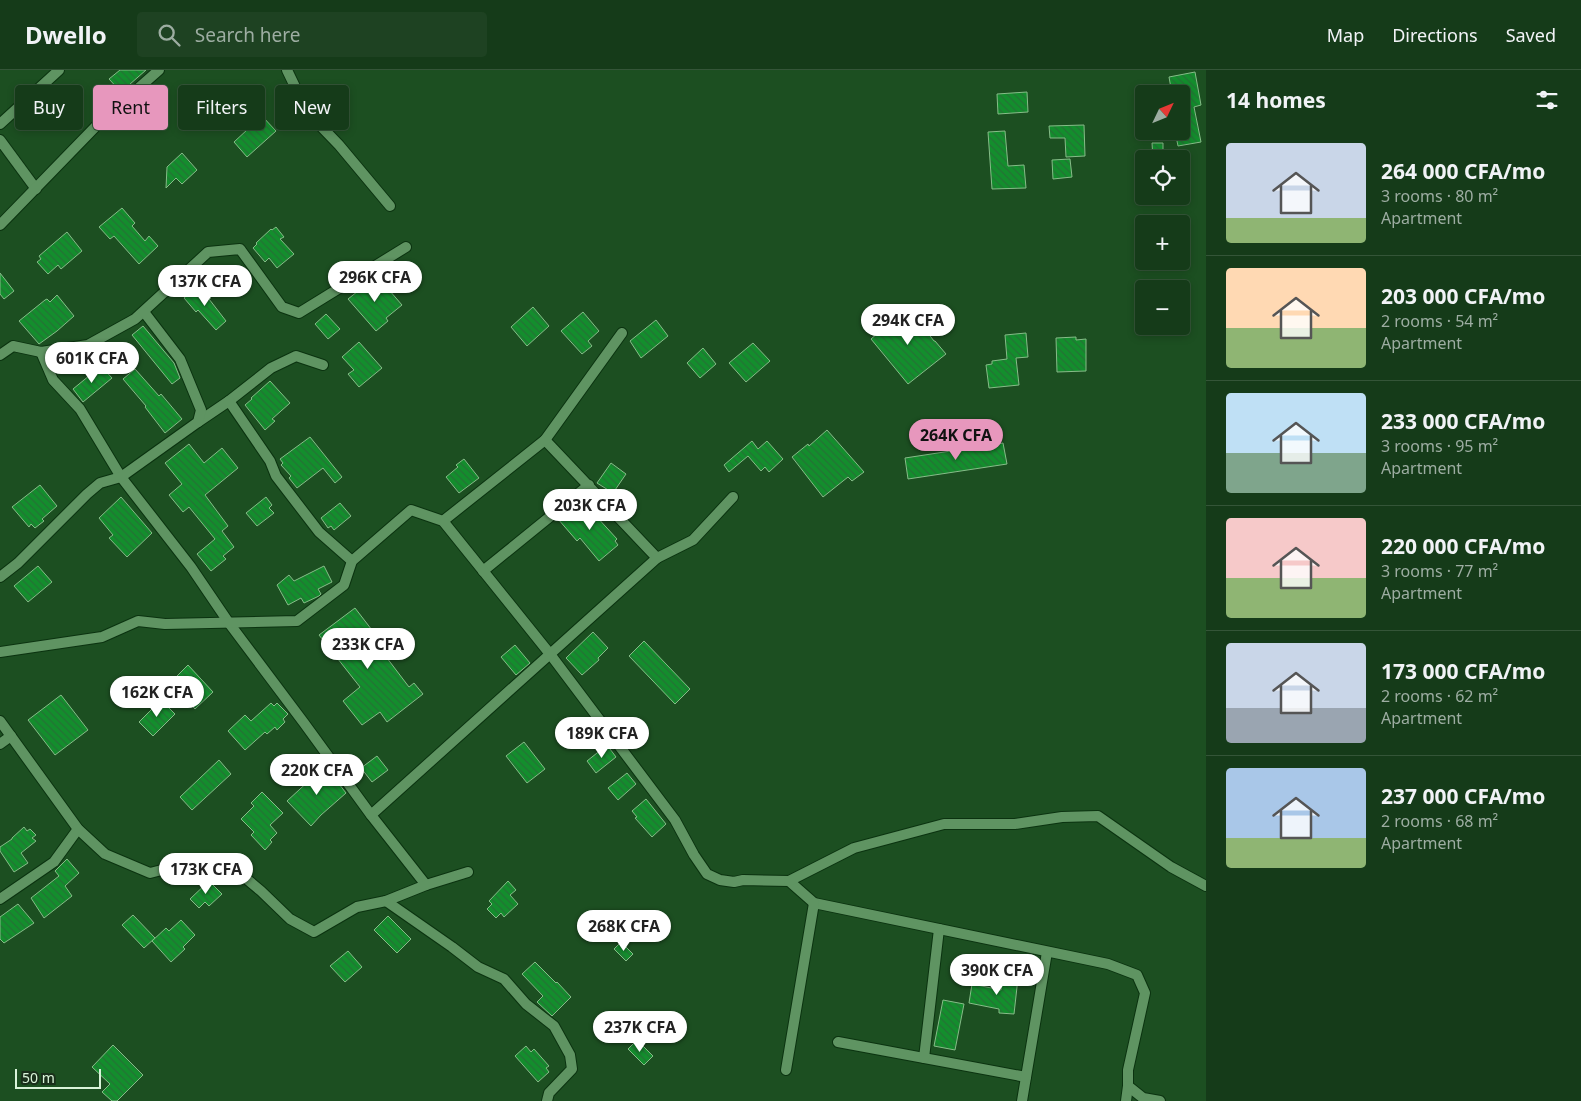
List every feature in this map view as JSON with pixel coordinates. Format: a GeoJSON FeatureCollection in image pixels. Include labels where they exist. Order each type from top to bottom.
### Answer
{"type":"FeatureCollection","features":[{"type":"Feature","properties":{"kind":"street"},"geometry":{"type":"LineString","coordinates":[[0,124],[58,70]]}},
{"type":"Feature","properties":{"kind":"street"},"geometry":{"type":"LineString","coordinates":[[0,225],[101,121],[159,70]]}},
{"type":"Feature","properties":{"kind":"street"},"geometry":{"type":"LineString","coordinates":[[287,70],[313,118],[339,145],[390,206]]}},
{"type":"Feature","properties":{"kind":"street"},"geometry":{"type":"LineString","coordinates":[[0,140],[36,189]]}},
{"type":"Feature","properties":{"kind":"street"},"geometry":{"type":"LineString","coordinates":[[0,355],[13,346],[41,352],[88,345],[135,319],[208,252],[240,249],[282,307],[299,313],[406,247]]}},
{"type":"Feature","properties":{"kind":"street"},"geometry":{"type":"LineString","coordinates":[[144,312],[180,359],[200,410],[198,422]]}},
{"type":"Feature","properties":{"kind":"street"},"geometry":{"type":"LineString","coordinates":[[443,521],[545,440],[622,333]]}},
{"type":"Feature","properties":{"kind":"street"},"geometry":{"type":"LineString","coordinates":[[41,352],[53,380],[80,409],[120,477],[191,567],[229,623],[371,815],[426,885]]}},
{"type":"Feature","properties":{"kind":"street"},"geometry":{"type":"LineString","coordinates":[[0,577],[18,563],[100,483],[120,477],[229,401],[271,368],[296,356],[323,365]]}},
{"type":"Feature","properties":{"kind":"street"},"geometry":{"type":"LineString","coordinates":[[229,401],[270,461],[276,476],[319,532],[352,561]]}},
{"type":"Feature","properties":{"kind":"street"},"geometry":{"type":"LineString","coordinates":[[545,440],[657,558]]}},
{"type":"Feature","properties":{"kind":"street"},"geometry":{"type":"LineString","coordinates":[[484,571],[589,485]]}},
{"type":"Feature","properties":{"kind":"street"},"geometry":{"type":"LineString","coordinates":[[371,815],[657,558],[693,540],[733,496]]}},
{"type":"Feature","properties":{"kind":"street"},"geometry":{"type":"LineString","coordinates":[[0,652],[102,637],[138,621],[165,624],[297,620],[344,586],[352,561],[411,510],[443,521],[484,571],[550,654],[675,820],[707,874],[720,880],[734,882],[743,880],[788,881],[854,848],[944,824],[1015,824],[1062,817],[1098,816],[1170,867],[1206,886]]}},
{"type":"Feature","properties":{"kind":"street"},"geometry":{"type":"LineString","coordinates":[[0,721],[78,829],[104,854],[150,873],[189,863],[231,866],[261,890],[290,919],[314,932],[357,906],[386,901],[426,885],[468,872]]}},
{"type":"Feature","properties":{"kind":"street"},"geometry":{"type":"LineString","coordinates":[[0,744],[11,736]]}},
{"type":"Feature","properties":{"kind":"street"},"geometry":{"type":"LineString","coordinates":[[0,899],[54,862],[78,829]]}},
{"type":"Feature","properties":{"kind":"street"},"geometry":{"type":"LineString","coordinates":[[788,881],[814,904],[1108,964],[1137,975],[1145,993],[1128,1070],[1126,1101]]}},
{"type":"Feature","properties":{"kind":"street"},"geometry":{"type":"LineString","coordinates":[[386,901],[478,967],[504,979],[526,1004],[554,1026],[570,1055],[572,1069],[550,1093],[547,1101]]}},
{"type":"Feature","properties":{"kind":"street"},"geometry":{"type":"LineString","coordinates":[[786,1070],[814,904]]}},
{"type":"Feature","properties":{"kind":"street"},"geometry":{"type":"LineString","coordinates":[[924,1058],[940,929]]}},
{"type":"Feature","properties":{"kind":"street"},"geometry":{"type":"LineString","coordinates":[[1022,1101],[1047,952]]}},
{"type":"Feature","properties":{"kind":"street"},"geometry":{"type":"LineString","coordinates":[[838,1042],[1026,1077]]}},
{"type":"Feature","properties":{"kind":"street"},"geometry":{"type":"LineString","coordinates":[[1128,1086],[1143,1098],[1160,1101]]}},
{"type":"Feature","properties":{"kind":"building"},"geometry":{"type":"Polygon","coordinates":[[[120,70],[146,70],[129,85],[115,85],[109,79],[120,70]]]}},
{"type":"Feature","properties":{"kind":"building"},"geometry":{"type":"Polygon","coordinates":[[[1195,72],[1201,105],[1194,107],[1201,142],[1178,146],[1177,140],[1190,140],[1190,85],[1170,85],[1169,77],[1195,72]]]}},
{"type":"Feature","properties":{"kind":"building"},"geometry":{"type":"Polygon","coordinates":[[[1027,92],[1028,112],[998,114],[997,94],[1027,92]]]}},
{"type":"Feature","properties":{"kind":"building"},"geometry":{"type":"Polygon","coordinates":[[[265,119],[276,131],[247,157],[234,142],[247,130],[265,130],[265,119]]]}},
{"type":"Feature","properties":{"kind":"building"},"geometry":{"type":"Polygon","coordinates":[[[1084,125],[1085,156],[1066,157],[1065,138],[1050,138],[1049,126],[1084,125]]]}},
{"type":"Feature","properties":{"kind":"building"},"geometry":{"type":"Polygon","coordinates":[[[1005,131],[1008,166],[1024,165],[1026,188],[992,189],[988,132],[1005,131]]]}},
{"type":"Feature","properties":{"kind":"building"},"geometry":{"type":"Polygon","coordinates":[[[1152,143],[1163,143],[1163,150],[1152,150],[1152,143]]]}},
{"type":"Feature","properties":{"kind":"building"},"geometry":{"type":"Polygon","coordinates":[[[182,153],[197,170],[182,184],[176,178],[166,188],[167,167],[182,153]]]}},
{"type":"Feature","properties":{"kind":"building"},"geometry":{"type":"Polygon","coordinates":[[[1070,159],[1072,177],[1053,179],[1052,160],[1070,159]]]}},
{"type":"Feature","properties":{"kind":"building"},"geometry":{"type":"Polygon","coordinates":[[[122,208],[135,223],[132,226],[145,241],[149,236],[158,246],[139,264],[114,236],[110,239],[99,227],[122,208]]]}},
{"type":"Feature","properties":{"kind":"building"},"geometry":{"type":"Polygon","coordinates":[[[276,227],[284,237],[280,239],[294,254],[277,268],[269,258],[265,262],[253,248],[271,229],[276,227]]]}},
{"type":"Feature","properties":{"kind":"building"},"geometry":{"type":"Polygon","coordinates":[[[67,232],[82,251],[61,269],[58,265],[48,274],[37,262],[41,259],[39,256],[67,232]]]}},
{"type":"Feature","properties":{"kind":"building"},"geometry":{"type":"Polygon","coordinates":[[[0,273],[14,291],[4,299],[0,294],[0,273]]]}},
{"type":"Feature","properties":{"kind":"building"},"geometry":{"type":"Polygon","coordinates":[[[377,276],[402,305],[386,318],[388,321],[376,331],[348,299],[377,276]]]}},
{"type":"Feature","properties":{"kind":"building"},"geometry":{"type":"Polygon","coordinates":[[[199,285],[211,298],[209,299],[226,321],[216,330],[184,298],[199,285]]]}},
{"type":"Feature","properties":{"kind":"building"},"geometry":{"type":"Polygon","coordinates":[[[57,295],[74,316],[39,344],[19,321],[45,300],[47,299],[50,302],[57,295]]]}},
{"type":"Feature","properties":{"kind":"building"},"geometry":{"type":"Polygon","coordinates":[[[533,307],[549,326],[527,346],[511,327],[533,307]]]}},
{"type":"Feature","properties":{"kind":"building"},"geometry":{"type":"Polygon","coordinates":[[[908,307],[946,354],[908,384],[871,339],[908,307]]]}},
{"type":"Feature","properties":{"kind":"building"},"geometry":{"type":"Polygon","coordinates":[[[583,312],[599,331],[588,341],[592,346],[582,354],[561,331],[583,312]]]}},
{"type":"Feature","properties":{"kind":"building"},"geometry":{"type":"Polygon","coordinates":[[[326,314],[340,329],[328,339],[315,324],[326,314]]]}},
{"type":"Feature","properties":{"kind":"building"},"geometry":{"type":"Polygon","coordinates":[[[656,320],[668,336],[641,358],[630,341],[656,320]]]}},
{"type":"Feature","properties":{"kind":"building"},"geometry":{"type":"Polygon","coordinates":[[[143,326],[174,363],[180,378],[172,384],[132,335],[143,326]]]}},
{"type":"Feature","properties":{"kind":"building"},"geometry":{"type":"Polygon","coordinates":[[[1026,333],[1028,357],[1016,358],[1019,385],[989,388],[986,365],[992,364],[992,361],[1007,359],[1005,335],[1026,333]]]}},
{"type":"Feature","properties":{"kind":"building"},"geometry":{"type":"Polygon","coordinates":[[[1076,337],[1076,340],[1086,339],[1086,371],[1057,372],[1056,338],[1076,337]]]}},
{"type":"Feature","properties":{"kind":"building"},"geometry":{"type":"Polygon","coordinates":[[[359,342],[382,368],[359,387],[348,374],[354,370],[342,357],[359,342]]]}},
{"type":"Feature","properties":{"kind":"building"},"geometry":{"type":"Polygon","coordinates":[[[753,343],[770,361],[746,382],[729,363],[753,343]]]}},
{"type":"Feature","properties":{"kind":"building"},"geometry":{"type":"Polygon","coordinates":[[[703,348],[716,364],[700,378],[687,363],[703,348]]]}},
{"type":"Feature","properties":{"kind":"building"},"geometry":{"type":"Polygon","coordinates":[[[101,366],[112,378],[83,402],[73,389],[101,366]]]}},
{"type":"Feature","properties":{"kind":"building"},"geometry":{"type":"Polygon","coordinates":[[[135,369],[159,396],[161,394],[182,419],[165,433],[146,406],[123,379],[135,369]]]}},
{"type":"Feature","properties":{"kind":"building"},"geometry":{"type":"Polygon","coordinates":[[[270,381],[290,403],[272,419],[275,421],[265,430],[245,405],[270,381]]]}},
{"type":"Feature","properties":{"kind":"building"},"geometry":{"type":"Polygon","coordinates":[[[827,430],[864,472],[852,481],[848,477],[823,497],[792,457],[808,444],[809,446],[827,430]]]}},
{"type":"Feature","properties":{"kind":"building"},"geometry":{"type":"Polygon","coordinates":[[[310,437],[342,477],[335,483],[323,468],[297,488],[289,478],[291,476],[281,465],[283,463],[280,459],[310,437]]]}},
{"type":"Feature","properties":{"kind":"building"},"geometry":{"type":"Polygon","coordinates":[[[752,441],[758,449],[767,441],[783,459],[769,472],[765,467],[761,471],[748,456],[729,472],[724,465],[752,441]]]}},
{"type":"Feature","properties":{"kind":"building"},"geometry":{"type":"Polygon","coordinates":[[[1003,443],[1007,464],[908,479],[905,458],[1003,443]]]}},
{"type":"Feature","properties":{"kind":"building"},"geometry":{"type":"Polygon","coordinates":[[[189,444],[204,463],[222,448],[238,468],[205,495],[228,526],[222,531],[234,547],[223,556],[226,559],[211,571],[197,554],[215,539],[189,507],[183,512],[169,495],[182,484],[165,463],[189,444]]]}},
{"type":"Feature","properties":{"kind":"building"},"geometry":{"type":"Polygon","coordinates":[[[464,459],[479,478],[459,493],[446,477],[464,459]]]}},
{"type":"Feature","properties":{"kind":"building"},"geometry":{"type":"Polygon","coordinates":[[[611,463],[626,474],[613,493],[597,483],[611,463]]]}},
{"type":"Feature","properties":{"kind":"building"},"geometry":{"type":"Polygon","coordinates":[[[40,485],[57,506],[35,528],[31,524],[29,527],[12,507],[40,485]]]}},
{"type":"Feature","properties":{"kind":"building"},"geometry":{"type":"Polygon","coordinates":[[[121,497],[152,533],[127,557],[109,538],[113,535],[99,518],[121,497]]]}},
{"type":"Feature","properties":{"kind":"building"},"geometry":{"type":"Polygon","coordinates":[[[266,497],[272,505],[269,508],[274,513],[257,526],[246,513],[266,497]]]}},
{"type":"Feature","properties":{"kind":"building"},"geometry":{"type":"Polygon","coordinates":[[[340,503],[351,516],[334,530],[331,526],[328,528],[321,518],[340,503]]]}},
{"type":"Feature","properties":{"kind":"building"},"geometry":{"type":"Polygon","coordinates":[[[585,504],[617,539],[615,541],[618,545],[599,561],[580,538],[577,541],[558,519],[571,508],[576,513],[585,504]]]}},
{"type":"Feature","properties":{"kind":"building"},"geometry":{"type":"Polygon","coordinates":[[[38,566],[52,582],[28,602],[14,586],[38,566]]]}},
{"type":"Feature","properties":{"kind":"building"},"geometry":{"type":"Polygon","coordinates":[[[324,566],[332,582],[318,589],[321,594],[304,603],[301,598],[288,605],[277,585],[289,575],[294,581],[324,566]]]}},
{"type":"Feature","properties":{"kind":"building"},"geometry":{"type":"Polygon","coordinates":[[[355,608],[375,634],[371,637],[409,687],[414,683],[423,694],[387,722],[380,712],[362,725],[343,701],[360,687],[319,635],[355,608]]]}},
{"type":"Feature","properties":{"kind":"building"},"geometry":{"type":"Polygon","coordinates":[[[593,632],[608,648],[598,658],[599,660],[582,675],[566,658],[593,632]]]}},
{"type":"Feature","properties":{"kind":"building"},"geometry":{"type":"Polygon","coordinates":[[[644,641],[690,689],[675,704],[629,656],[644,641]]]}},
{"type":"Feature","properties":{"kind":"building"},"geometry":{"type":"Polygon","coordinates":[[[515,645],[530,663],[516,675],[501,657],[515,645]]]}},
{"type":"Feature","properties":{"kind":"building"},"geometry":{"type":"Polygon","coordinates":[[[188,665],[213,692],[195,709],[170,683],[188,665]]]}},
{"type":"Feature","properties":{"kind":"building"},"geometry":{"type":"Polygon","coordinates":[[[61,695],[88,730],[55,755],[28,720],[61,695]]]}},
{"type":"Feature","properties":{"kind":"building"},"geometry":{"type":"Polygon","coordinates":[[[161,700],[175,714],[153,736],[139,722],[161,700]]]}},
{"type":"Feature","properties":{"kind":"building"},"geometry":{"type":"Polygon","coordinates":[[[271,703],[274,706],[277,703],[288,714],[283,719],[285,722],[277,730],[275,727],[267,734],[265,732],[245,750],[228,731],[245,715],[251,721],[271,703]]]}},
{"type":"Feature","properties":{"kind":"building"},"geometry":{"type":"Polygon","coordinates":[[[524,742],[545,769],[527,783],[506,756],[524,742]]]}},
{"type":"Feature","properties":{"kind":"building"},"geometry":{"type":"Polygon","coordinates":[[[607,745],[616,757],[596,773],[587,761],[607,745]]]}},
{"type":"Feature","properties":{"kind":"building"},"geometry":{"type":"Polygon","coordinates":[[[377,756],[388,770],[372,782],[361,768],[377,756]]]}},
{"type":"Feature","properties":{"kind":"building"},"geometry":{"type":"Polygon","coordinates":[[[219,760],[231,774],[192,810],[180,797],[219,760]]]}},
{"type":"Feature","properties":{"kind":"building"},"geometry":{"type":"Polygon","coordinates":[[[325,766],[346,793],[311,826],[287,801],[325,766]]]}},
{"type":"Feature","properties":{"kind":"building"},"geometry":{"type":"Polygon","coordinates":[[[627,773],[636,784],[618,800],[608,788],[627,773]]]}},
{"type":"Feature","properties":{"kind":"building"},"geometry":{"type":"Polygon","coordinates":[[[262,792],[283,813],[270,825],[277,833],[270,840],[272,842],[265,850],[251,835],[254,832],[241,819],[254,806],[251,803],[262,792]]]}},
{"type":"Feature","properties":{"kind":"building"},"geometry":{"type":"Polygon","coordinates":[[[646,799],[666,824],[652,837],[635,818],[637,817],[632,811],[646,799]]]}},
{"type":"Feature","properties":{"kind":"building"},"geometry":{"type":"Polygon","coordinates":[[[24,827],[27,831],[30,829],[36,835],[32,838],[36,841],[21,853],[28,863],[14,872],[0,851],[0,847],[12,839],[24,827]]]}},
{"type":"Feature","properties":{"kind":"building"},"geometry":{"type":"Polygon","coordinates":[[[67,859],[79,873],[65,886],[72,896],[44,918],[31,898],[59,876],[55,871],[67,859]]]}},
{"type":"Feature","properties":{"kind":"building"},"geometry":{"type":"Polygon","coordinates":[[[209,881],[222,894],[209,906],[205,902],[199,908],[190,899],[209,881]]]}},
{"type":"Feature","properties":{"kind":"building"},"geometry":{"type":"Polygon","coordinates":[[[508,881],[516,890],[510,895],[518,904],[504,917],[501,913],[496,918],[487,909],[492,904],[489,901],[508,881]]]}},
{"type":"Feature","properties":{"kind":"building"},"geometry":{"type":"Polygon","coordinates":[[[18,904],[34,923],[4,943],[0,939],[0,917],[18,904]]]}},
{"type":"Feature","properties":{"kind":"building"},"geometry":{"type":"Polygon","coordinates":[[[133,915],[155,938],[144,948],[122,925],[133,915]]]}},
{"type":"Feature","properties":{"kind":"building"},"geometry":{"type":"Polygon","coordinates":[[[388,916],[411,939],[397,953],[374,930],[388,916]]]}},
{"type":"Feature","properties":{"kind":"building"},"geometry":{"type":"Polygon","coordinates":[[[181,920],[195,935],[183,947],[185,949],[171,962],[152,941],[166,928],[169,931],[181,920]]]}},
{"type":"Feature","properties":{"kind":"building"},"geometry":{"type":"Polygon","coordinates":[[[621,942],[633,954],[626,961],[614,949],[621,942]]]}},
{"type":"Feature","properties":{"kind":"building"},"geometry":{"type":"Polygon","coordinates":[[[348,951],[362,967],[345,982],[330,966],[348,951]]]}},
{"type":"Feature","properties":{"kind":"building"},"geometry":{"type":"Polygon","coordinates":[[[535,962],[571,997],[552,1016],[537,1002],[543,996],[522,974],[535,962]]]}},
{"type":"Feature","properties":{"kind":"building"},"geometry":{"type":"Polygon","coordinates":[[[1003,976],[1018,978],[1014,1014],[999,1013],[999,1009],[969,1003],[972,984],[1001,990],[1003,976]]]}},
{"type":"Feature","properties":{"kind":"building"},"geometry":{"type":"Polygon","coordinates":[[[943,1000],[964,1004],[955,1050],[934,1046],[943,1000]]]}},
{"type":"Feature","properties":{"kind":"building"},"geometry":{"type":"Polygon","coordinates":[[[637,1040],[653,1056],[644,1065],[628,1049],[637,1040]]]}},
{"type":"Feature","properties":{"kind":"building"},"geometry":{"type":"Polygon","coordinates":[[[113,1045],[143,1075],[117,1101],[112,1101],[102,1092],[110,1084],[92,1067],[113,1045]]]}},
{"type":"Feature","properties":{"kind":"building"},"geometry":{"type":"Polygon","coordinates":[[[526,1046],[531,1052],[534,1049],[549,1066],[546,1068],[549,1072],[538,1082],[515,1056],[526,1046]]]}}]}
